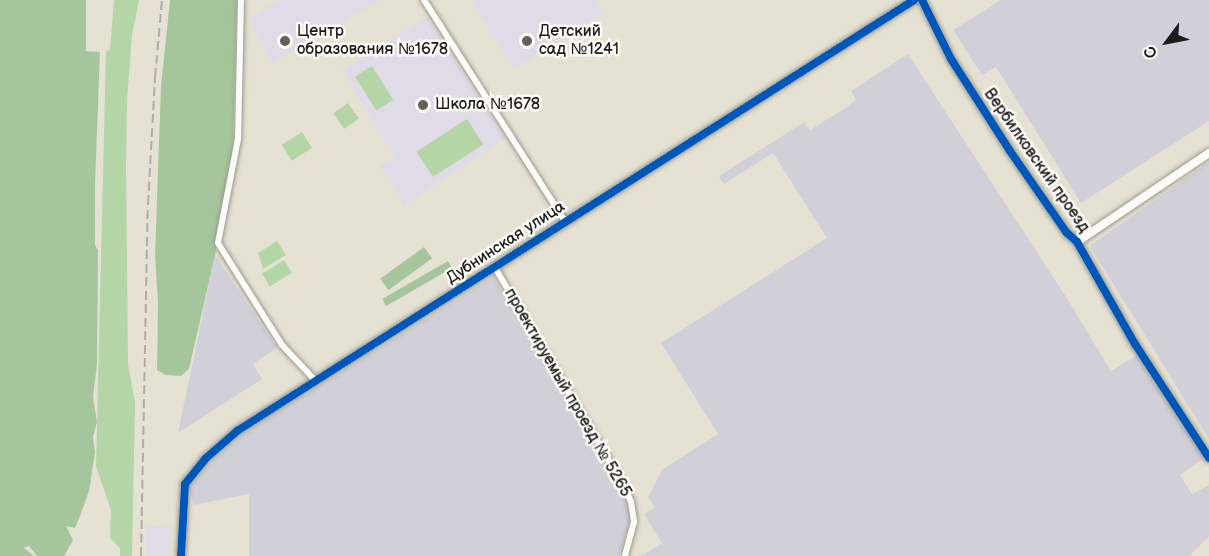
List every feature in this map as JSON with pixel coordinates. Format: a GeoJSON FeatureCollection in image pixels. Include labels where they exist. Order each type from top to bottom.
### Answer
{"type":"FeatureCollection","features":[{"type":"Feature","properties":{"kind":"street"},"geometry":{"type":"LineString","coordinates":[[241,0],[238,139],[218,243],[282,345],[315,380]]}},
{"type":"Feature","properties":{"kind":"street"},"geometry":{"type":"LineString","coordinates":[[424,0],[565,221]]}},
{"type":"Feature","properties":{"kind":"street","name":"Дубнинская улица"},"geometry":{"type":"LineString","coordinates":[[182,556],[183,490],[189,478],[205,459],[237,430],[914,0]]}},
{"type":"Feature","properties":{"kind":"street","name":"Вербилковский проезд"},"geometry":{"type":"LineString","coordinates":[[922,0],[942,44],[992,124],[1056,218],[1077,242],[1135,344],[1209,458]]}},
{"type":"Feature","properties":{"kind":"street"},"geometry":{"type":"LineString","coordinates":[[1077,242],[1209,153]]}},
{"type":"Feature","properties":{"kind":"street","name":"проектируемый проезд № 5265"},"geometry":{"type":"LineString","coordinates":[[494,266],[624,486],[631,502],[634,522],[625,556]]}},
{"type":"Feature","properties":{"kind":"shaded area","name":"Центр образования №1678"},"geometry":{"type":"Polygon","coordinates":[[[279,0],[380,0],[271,64],[249,19],[279,0]]]}},
{"type":"Feature","properties":{"kind":"shaded area","name":"Детский сад №1241"},"geometry":{"type":"Polygon","coordinates":[[[471,0],[595,0],[602,13],[514,69],[471,0]]]}},
{"type":"Feature","properties":{"kind":"shaded area"},"geometry":{"type":"Polygon","coordinates":[[[1001,0],[1209,0],[1209,121],[1081,203],[996,67],[982,75],[953,30],[1001,0]]]}},
{"type":"Feature","properties":{"kind":"shaded area","name":"Школа №1678"},"geometry":{"type":"Polygon","coordinates":[[[427,17],[505,139],[404,205],[380,166],[395,157],[342,70],[427,17]]]}},
{"type":"Feature","properties":{"kind":"shaded area"},"geometry":{"type":"Polygon","coordinates":[[[908,54],[1068,300],[1111,371],[1136,356],[1204,458],[1180,475],[1192,494],[1209,485],[1209,536],[1189,556],[641,556],[662,543],[644,514],[655,508],[648,497],[663,469],[718,434],[661,343],[827,238],[773,153],[724,184],[719,176],[804,122],[810,130],[847,107],[856,100],[851,91],[908,54]]]}},
{"type":"Feature","properties":{"kind":"shaded area"},"geometry":{"type":"Polygon","coordinates":[[[1209,162],[1209,439],[1091,245],[1209,162]]]}},
{"type":"Feature","properties":{"kind":"shaded area"},"geometry":{"type":"Polygon","coordinates":[[[215,255],[277,348],[253,364],[262,379],[178,433],[215,255]]]}},
{"type":"Feature","properties":{"kind":"shaded area"},"geometry":{"type":"Polygon","coordinates":[[[493,277],[622,489],[631,519],[619,556],[249,556],[249,494],[194,505],[189,489],[208,466],[243,434],[493,277]]]}},
{"type":"Feature","properties":{"kind":"shaded area"},"geometry":{"type":"Polygon","coordinates":[[[146,526],[171,527],[170,556],[145,556],[146,526]]]}},
{"type":"Feature","properties":{"kind":"green space"},"geometry":{"type":"Polygon","coordinates":[[[0,0],[86,0],[86,51],[100,52],[95,184],[95,245],[98,250],[97,364],[93,397],[97,422],[93,437],[95,452],[89,491],[80,516],[75,528],[66,526],[73,540],[64,556],[37,556],[29,546],[24,548],[34,556],[0,556],[0,0]]]}},
{"type":"Feature","properties":{"kind":"green space"},"geometry":{"type":"Polygon","coordinates":[[[114,0],[139,0],[132,35],[127,100],[126,166],[128,364],[135,403],[132,556],[120,556],[120,548],[110,538],[111,510],[96,466],[106,51],[110,50],[114,0]]]}},
{"type":"Feature","properties":{"kind":"green space"},"geometry":{"type":"Polygon","coordinates":[[[170,0],[237,0],[233,146],[215,255],[189,369],[181,376],[166,375],[157,370],[158,303],[155,255],[161,86],[170,0]]]}},
{"type":"Feature","properties":{"kind":"green space"},"geometry":{"type":"Polygon","coordinates":[[[372,66],[393,100],[376,111],[355,77],[372,66]]]}},
{"type":"Feature","properties":{"kind":"green space"},"geometry":{"type":"Polygon","coordinates":[[[348,103],[359,119],[344,129],[333,113],[348,103]]]}},
{"type":"Feature","properties":{"kind":"green space"},"geometry":{"type":"Polygon","coordinates":[[[467,119],[483,144],[433,177],[417,152],[467,119]]]}},
{"type":"Feature","properties":{"kind":"green space"},"geometry":{"type":"Polygon","coordinates":[[[302,132],[312,148],[292,161],[282,145],[302,132]]]}},
{"type":"Feature","properties":{"kind":"green space"},"geometry":{"type":"Polygon","coordinates":[[[277,241],[286,255],[263,269],[258,253],[277,241]]]}},
{"type":"Feature","properties":{"kind":"green space"},"geometry":{"type":"Polygon","coordinates":[[[424,247],[432,258],[389,290],[380,279],[424,247]]]}},
{"type":"Feature","properties":{"kind":"green space"},"geometry":{"type":"Polygon","coordinates":[[[284,260],[292,273],[270,286],[262,274],[284,260]]]}},
{"type":"Feature","properties":{"kind":"green space"},"geometry":{"type":"Polygon","coordinates":[[[448,261],[452,268],[386,306],[382,299],[448,261]]]}},
{"type":"Feature","properties":{"kind":"railway"},"geometry":{"type":"LineString","coordinates":[[141,556],[148,204],[162,0]]}},
{"type":"Feature","properties":{"kind":"cycle path"},"geometry":{"type":"LineString","coordinates":[[181,556],[185,484],[205,459],[237,431],[914,0]]}},
{"type":"Feature","properties":{"kind":"cycle path"},"geometry":{"type":"LineString","coordinates":[[922,0],[951,59],[1010,151],[1066,232],[1077,242],[1135,344],[1209,458]]}},
{"type":"Feature","properties":{"kind":"place","name":"Центр образования №1678"},"geometry":{"type":"Point","coordinates":[285,41]}},
{"type":"Feature","properties":{"kind":"place","name":"Детский сад №1241"},"geometry":{"type":"Point","coordinates":[527,41]}},
{"type":"Feature","properties":{"kind":"place","name":"Школа №1678"},"geometry":{"type":"Point","coordinates":[423,105]}}]}
